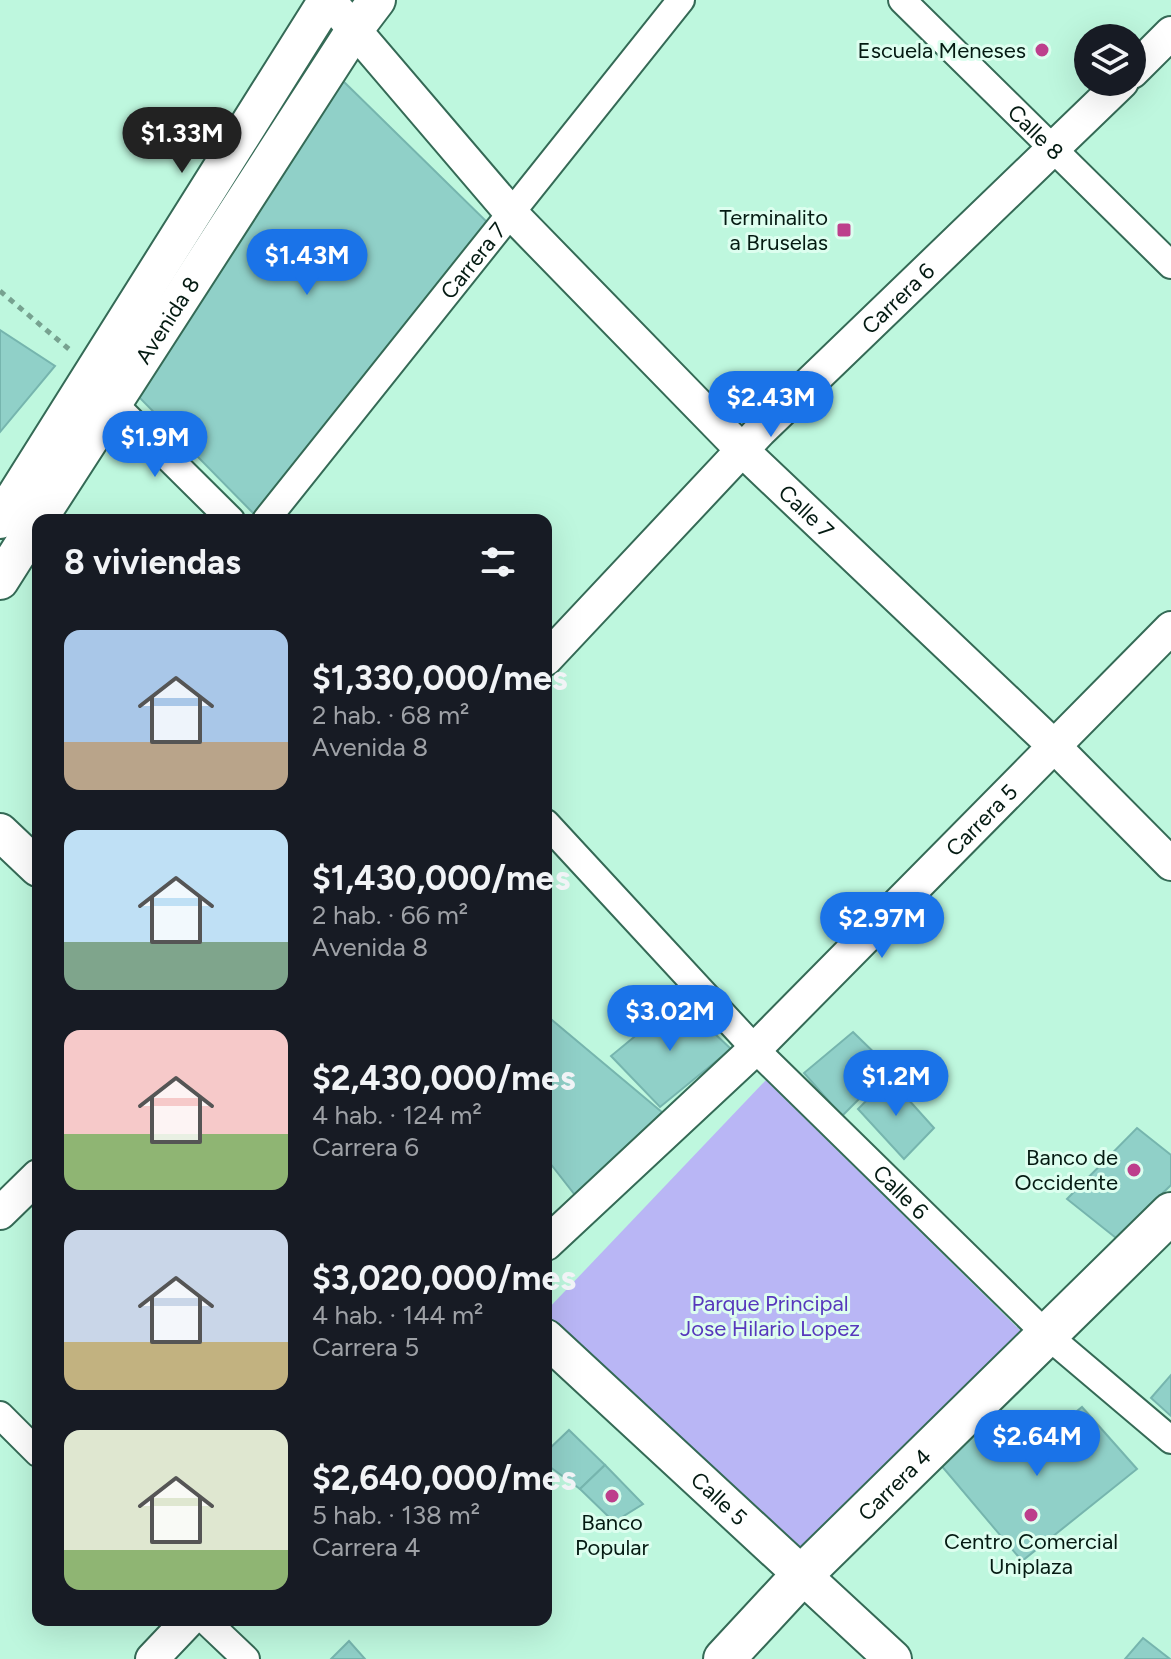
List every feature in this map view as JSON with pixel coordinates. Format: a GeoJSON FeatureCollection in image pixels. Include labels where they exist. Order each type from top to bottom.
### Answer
{"type":"FeatureCollection","features":[{"type":"Feature","properties":{"kind":"main road","name":"Avenida 8"},"geometry":{"type":"LineString","coordinates":[[41,514],[99,385],[328,0]]}},
{"type":"Feature","properties":{"kind":"main road","name":"Avenida 8"},"geometry":{"type":"LineString","coordinates":[[0,520],[377,0]]}},
{"type":"Feature","properties":{"kind":"main road","name":"Avenida 8"},"geometry":{"type":"LineString","coordinates":[[0,581],[32,530]]}},
{"type":"Feature","properties":{"kind":"main road"},"geometry":{"type":"LineString","coordinates":[[0,832],[32,862]]}},
{"type":"Feature","properties":{"kind":"main road","name":"Carrera 4"},"geometry":{"type":"LineString","coordinates":[[724,1659],[802,1575],[1171,1213]]}},
{"type":"Feature","properties":{"kind":"main road","name":"Calle 5"},"geometry":{"type":"LineString","coordinates":[[552,1344],[893,1659]]}},
{"type":"Feature","properties":{"kind":"street","name":"Calle 7"},"geometry":{"type":"LineString","coordinates":[[328,0],[511,213],[742,450],[1053,745],[1171,864]]}},
{"type":"Feature","properties":{"kind":"street","name":"Carrera 7"},"geometry":{"type":"LineString","coordinates":[[271,514],[681,0]]}},
{"type":"Feature","properties":{"kind":"street","name":"Calle 8"},"geometry":{"type":"LineString","coordinates":[[902,0],[1171,265]]}},
{"type":"Feature","properties":{"kind":"street"},"geometry":{"type":"LineString","coordinates":[[1146,58],[1171,33]]}},
{"type":"Feature","properties":{"kind":"street","name":"Carrera 6"},"geometry":{"type":"LineString","coordinates":[[552,653],[742,450],[1108,96]]}},
{"type":"Feature","properties":{"kind":"street"},"geometry":{"type":"LineString","coordinates":[[99,385],[225,514]]}},
{"type":"Feature","properties":{"kind":"street","name":"Carrera 5"},"geometry":{"type":"LineString","coordinates":[[552,1238],[755,1049],[1171,628]]}},
{"type":"Feature","properties":{"kind":"street","name":"Calle 6"},"geometry":{"type":"LineString","coordinates":[[552,829],[755,1049],[1047,1335],[1171,1440]]}},
{"type":"Feature","properties":{"kind":"street"},"geometry":{"type":"LineString","coordinates":[[0,1213],[32,1182]]}},
{"type":"Feature","properties":{"kind":"street"},"geometry":{"type":"LineString","coordinates":[[0,1415],[32,1447]]}},
{"type":"Feature","properties":{"kind":"street"},"geometry":{"type":"LineString","coordinates":[[152,1659],[183,1626]]}},
{"type":"Feature","properties":{"kind":"street"},"geometry":{"type":"LineString","coordinates":[[211,1626],[246,1659]]}},
{"type":"Feature","properties":{"kind":"path"},"geometry":{"type":"LineString","coordinates":[[0,291],[99,385]]}},
{"type":"Feature","properties":{"kind":"green space","name":"Parque Principal Jose Hilario Lopez"},"geometry":{"type":"Polygon","coordinates":[[[766,1080],[1027,1337],[795,1560],[552,1339],[552,1305],[766,1080]]]}},
{"type":"Feature","properties":{"kind":"building"},"geometry":{"type":"Polygon","coordinates":[[[339,77],[488,223],[258,514],[254,514],[132,390],[339,77]]]}},
{"type":"Feature","properties":{"kind":"building"},"geometry":{"type":"Polygon","coordinates":[[[0,330],[55,366],[0,432],[0,330]]]}},
{"type":"Feature","properties":{"kind":"building"},"geometry":{"type":"Polygon","coordinates":[[[679,1000],[731,1049],[660,1107],[611,1056],[679,1000]]]}},
{"type":"Feature","properties":{"kind":"building"},"geometry":{"type":"Polygon","coordinates":[[[552,1020],[663,1113],[575,1195],[552,1166],[552,1020]]]}},
{"type":"Feature","properties":{"kind":"building"},"geometry":{"type":"Polygon","coordinates":[[[853,1032],[890,1068],[842,1116],[804,1073],[853,1032]]]}},
{"type":"Feature","properties":{"kind":"building"},"geometry":{"type":"Polygon","coordinates":[[[889,1078],[934,1128],[904,1159],[858,1109],[889,1078]]]}},
{"type":"Feature","properties":{"kind":"building","name":"Banco de Occidente"},"geometry":{"type":"Polygon","coordinates":[[[1137,1128],[1171,1155],[1171,1185],[1116,1238],[1067,1199],[1137,1128]]]}},
{"type":"Feature","properties":{"kind":"building"},"geometry":{"type":"Polygon","coordinates":[[[1171,1375],[1171,1416],[1151,1398],[1171,1375]]]}},
{"type":"Feature","properties":{"kind":"building","name":"Centro Comercial Uniplaza"},"geometry":{"type":"Polygon","coordinates":[[[1082,1407],[1137,1469],[1022,1561],[940,1464],[986,1414],[1024,1455],[1082,1407]]]}},
{"type":"Feature","properties":{"kind":"building"},"geometry":{"type":"Polygon","coordinates":[[[569,1430],[605,1465],[580,1489],[552,1468],[552,1446],[569,1430]]]}},
{"type":"Feature","properties":{"kind":"building","name":"Banco Popular"},"geometry":{"type":"Polygon","coordinates":[[[605,1465],[643,1504],[614,1522],[580,1489],[605,1465]]]}},
{"type":"Feature","properties":{"kind":"building"},"geometry":{"type":"Polygon","coordinates":[[[1143,1638],[1170,1659],[1125,1659],[1143,1638]]]}},
{"type":"Feature","properties":{"kind":"building"},"geometry":{"type":"Polygon","coordinates":[[[349,1641],[365,1659],[331,1659],[349,1641]]]}},
{"type":"Feature","properties":{"kind":"place","name":"Escuela Meneses"},"geometry":{"type":"Point","coordinates":[1042,50]}},
{"type":"Feature","properties":{"kind":"place","name":"Terminalito a Bruselas"},"geometry":{"type":"Point","coordinates":[844,230]}},
{"type":"Feature","properties":{"kind":"place","name":"Banco de Occidente"},"geometry":{"type":"Point","coordinates":[1134,1170]}},
{"type":"Feature","properties":{"kind":"place","name":"Banco Popular"},"geometry":{"type":"Point","coordinates":[612,1496]}},
{"type":"Feature","properties":{"kind":"place","name":"Centro Comercial Uniplaza"},"geometry":{"type":"Point","coordinates":[1031,1515]}}]}
